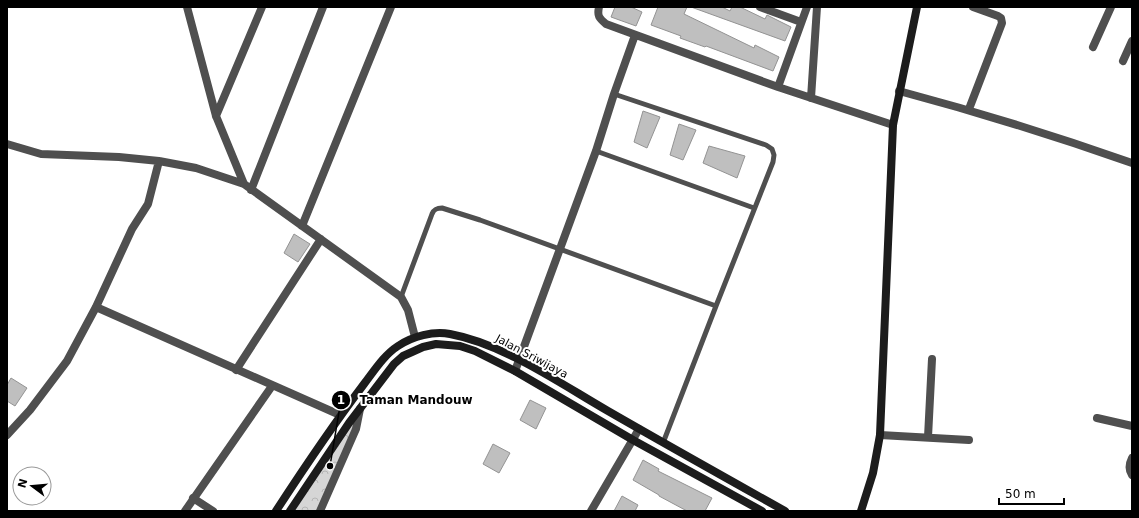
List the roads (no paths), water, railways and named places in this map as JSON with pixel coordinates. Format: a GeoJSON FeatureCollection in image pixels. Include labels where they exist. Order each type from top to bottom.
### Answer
{"type":"FeatureCollection","features":[{"type":"Feature","properties":{"kind":"main road"},"geometry":{"type":"LineString","coordinates":[[861,511],[873,473],[880,435],[893,125],[917,7]]}},
{"type":"Feature","properties":{"kind":"main road","name":"Jalan Sriwijaya"},"geometry":{"type":"LineString","coordinates":[[276,511],[340,415],[381,362],[397,346],[415,337],[435,334],[448,334],[480,342],[520,360],[784,511]]}},
{"type":"Feature","properties":{"kind":"main road","name":"Jalan Sriwijaya"},"geometry":{"type":"LineString","coordinates":[[290,511],[360,409],[394,364],[403,356],[424,347],[436,344],[460,346],[476,351],[515,371],[633,440],[762,511]]}},
{"type":"Feature","properties":{"kind":"main road"},"geometry":{"type":"LineString","coordinates":[[733,494],[738,485]]}},
{"type":"Feature","properties":{"kind":"street"},"geometry":{"type":"LineString","coordinates":[[187,7],[216,116],[244,184]]}},
{"type":"Feature","properties":{"kind":"street"},"geometry":{"type":"LineString","coordinates":[[216,116],[262,7]]}},
{"type":"Feature","properties":{"kind":"street"},"geometry":{"type":"LineString","coordinates":[[252,190],[323,7]]}},
{"type":"Feature","properties":{"kind":"street"},"geometry":{"type":"LineString","coordinates":[[302,226],[391,7]]}},
{"type":"Feature","properties":{"kind":"street"},"geometry":{"type":"LineString","coordinates":[[599,7],[598,18],[606,24],[778,87],[893,125]]}},
{"type":"Feature","properties":{"kind":"street"},"geometry":{"type":"LineString","coordinates":[[760,7],[801,22]]}},
{"type":"Feature","properties":{"kind":"street"},"geometry":{"type":"LineString","coordinates":[[778,87],[807,7]]}},
{"type":"Feature","properties":{"kind":"street"},"geometry":{"type":"LineString","coordinates":[[811,98],[817,7]]}},
{"type":"Feature","properties":{"kind":"street"},"geometry":{"type":"LineString","coordinates":[[1093,47],[1111,7]]}},
{"type":"Feature","properties":{"kind":"street"},"geometry":{"type":"LineString","coordinates":[[969,109],[1002,23],[1002,20],[998,16],[976,8]]}},
{"type":"Feature","properties":{"kind":"street"},"geometry":{"type":"LineString","coordinates":[[515,371],[596,152],[614,94],[635,35]]}},
{"type":"Feature","properties":{"kind":"street"},"geometry":{"type":"LineString","coordinates":[[1123,61],[1132,41]]}},
{"type":"Feature","properties":{"kind":"street"},"geometry":{"type":"LineString","coordinates":[[899,91],[969,109],[1061,138],[1132,163]]}},
{"type":"Feature","properties":{"kind":"street"},"geometry":{"type":"LineString","coordinates":[[7,144],[41,154],[119,157],[159,161],[196,168],[244,184],[401,297],[408,310],[415,337]]}},
{"type":"Feature","properties":{"kind":"street"},"geometry":{"type":"LineString","coordinates":[[7,435],[30,410],[67,361],[96,307],[132,229],[148,204],[159,161]]}},
{"type":"Feature","properties":{"kind":"street"},"geometry":{"type":"LineString","coordinates":[[236,370],[321,239]]}},
{"type":"Feature","properties":{"kind":"street"},"geometry":{"type":"LineString","coordinates":[[96,307],[340,415]]}},
{"type":"Feature","properties":{"kind":"street"},"geometry":{"type":"LineString","coordinates":[[928,437],[932,359]]}},
{"type":"Feature","properties":{"kind":"street"},"geometry":{"type":"LineString","coordinates":[[185,511],[272,386]]}},
{"type":"Feature","properties":{"kind":"street"},"geometry":{"type":"LineString","coordinates":[[320,511],[356,429],[360,409]]}},
{"type":"Feature","properties":{"kind":"street"},"geometry":{"type":"LineString","coordinates":[[1097,418],[1132,426]]}},
{"type":"Feature","properties":{"kind":"street"},"geometry":{"type":"LineString","coordinates":[[591,511],[639,429]]}},
{"type":"Feature","properties":{"kind":"street"},"geometry":{"type":"LineString","coordinates":[[880,435],[969,440]]}},
{"type":"Feature","properties":{"kind":"street"},"geometry":{"type":"LineString","coordinates":[[1132,458],[1129,464],[1129,472],[1132,476]]}},
{"type":"Feature","properties":{"kind":"street"},"geometry":{"type":"LineString","coordinates":[[193,498],[213,511]]}},
{"type":"Feature","properties":{"kind":"lane"},"geometry":{"type":"LineString","coordinates":[[614,94],[766,145],[772,149],[774,155],[773,162],[663,443]]}},
{"type":"Feature","properties":{"kind":"lane"},"geometry":{"type":"LineString","coordinates":[[596,152],[754,208]]}},
{"type":"Feature","properties":{"kind":"lane"},"geometry":{"type":"LineString","coordinates":[[401,297],[432,214],[437,208],[450,210],[480,220],[716,306]]}},
{"type":"Feature","properties":{"kind":"place","name":"Taman Mandouw"},"geometry":{"type":"Point","coordinates":[330,466]}}]}
